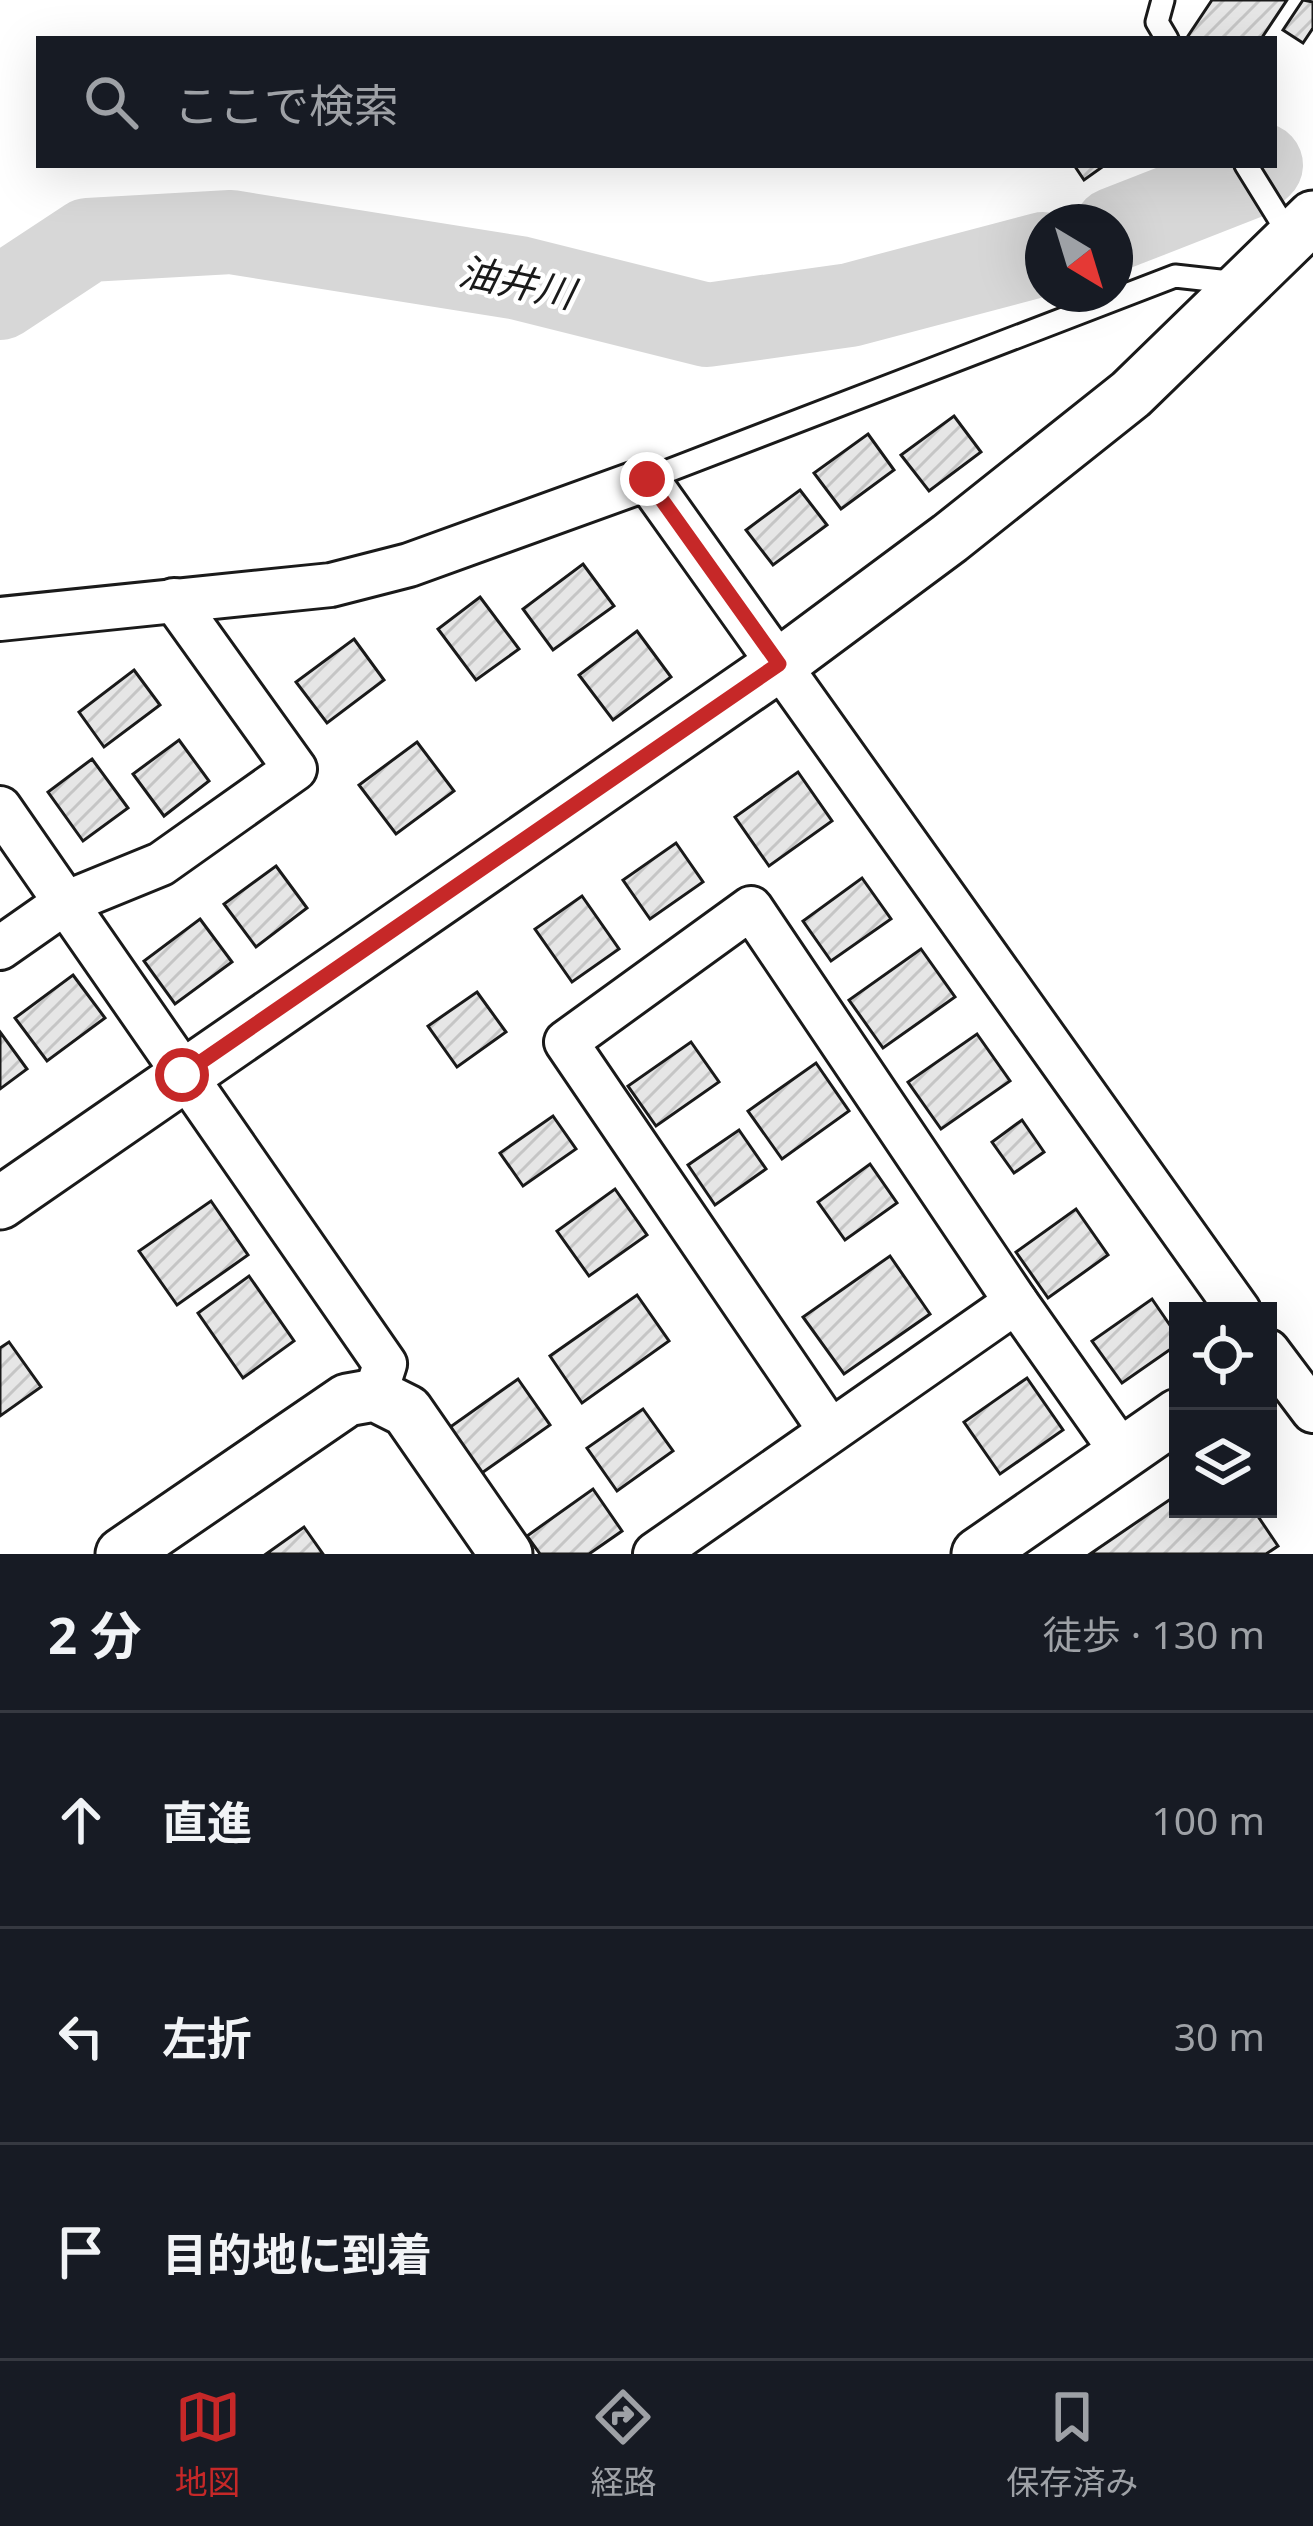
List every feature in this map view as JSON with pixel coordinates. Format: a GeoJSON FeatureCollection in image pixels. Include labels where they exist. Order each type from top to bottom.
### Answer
{"type":"FeatureCollection","features":[{"type":"Feature","properties":{"kind":"street"},"geometry":{"type":"LineString","coordinates":[[0,1203],[779,664],[950,538],[1131,394],[1244,284],[1293,222]]}},
{"type":"Feature","properties":{"kind":"street"},"geometry":{"type":"LineString","coordinates":[[0,619],[331,585],[409,565],[647,479],[1233,1302]]}},
{"type":"Feature","properties":{"kind":"street"},"geometry":{"type":"LineString","coordinates":[[0,948],[64,904],[161,863],[295,769],[174,600]]}},
{"type":"Feature","properties":{"kind":"street"},"geometry":{"type":"LineString","coordinates":[[0,808],[385,1364],[375,1395]]}},
{"type":"Feature","properties":{"kind":"street"},"geometry":{"type":"LineString","coordinates":[[829,1430],[566,1042],[751,908],[1124,1454]]}},
{"type":"Feature","properties":{"kind":"street"},"geometry":{"type":"LineString","coordinates":[[655,1554],[1016,1302]]}},
{"type":"Feature","properties":{"kind":"street"},"geometry":{"type":"LineString","coordinates":[[1277,1364],[1313,1411]]}},
{"type":"Feature","properties":{"kind":"street"},"geometry":{"type":"LineString","coordinates":[[122,1554],[347,1400],[375,1395],[407,1411],[506,1554]]}},
{"type":"Feature","properties":{"kind":"street"},"geometry":{"type":"LineString","coordinates":[[978,1554],[1169,1422]]}},
{"type":"Feature","properties":{"kind":"lane"},"geometry":{"type":"LineString","coordinates":[[1163,0],[1157,22],[1165,36]]}},
{"type":"Feature","properties":{"kind":"lane"},"geometry":{"type":"LineString","coordinates":[[1248,168],[1293,222]]}},
{"type":"Feature","properties":{"kind":"lane"},"geometry":{"type":"LineString","coordinates":[[647,479],[1175,276],[1244,284]]}},
{"type":"Feature","properties":{"kind":"building"},"geometry":{"type":"Polygon","coordinates":[[[1212,0],[1287,0],[1263,36],[1188,36],[1212,0]]]}},
{"type":"Feature","properties":{"kind":"building"},"geometry":{"type":"Polygon","coordinates":[[[1303,0],[1313,2],[1313,28],[1303,43],[1283,30],[1303,0]]]}},
{"type":"Feature","properties":{"kind":"building"},"geometry":{"type":"Polygon","coordinates":[[[1076,168],[1101,168],[1084,180],[1076,168]]]}},
{"type":"Feature","properties":{"kind":"building"},"geometry":{"type":"Polygon","coordinates":[[[954,416],[981,452],[929,491],[901,455],[954,416]]]}},
{"type":"Feature","properties":{"kind":"building"},"geometry":{"type":"Polygon","coordinates":[[[868,434],[894,470],[841,509],[814,473],[868,434]]]}},
{"type":"Feature","properties":{"kind":"building"},"geometry":{"type":"Polygon","coordinates":[[[800,490],[827,525],[773,565],[746,530],[800,490]]]}},
{"type":"Feature","properties":{"kind":"building"},"geometry":{"type":"Polygon","coordinates":[[[583,564],[614,606],[553,650],[523,609],[583,564]]]}},
{"type":"Feature","properties":{"kind":"building"},"geometry":{"type":"Polygon","coordinates":[[[480,597],[519,649],[476,680],[438,629],[480,597]]]}},
{"type":"Feature","properties":{"kind":"building"},"geometry":{"type":"Polygon","coordinates":[[[637,631],[671,677],[613,720],[579,675],[637,631]]]}},
{"type":"Feature","properties":{"kind":"building"},"geometry":{"type":"Polygon","coordinates":[[[354,639],[384,680],[327,723],[296,682],[354,639]]]}},
{"type":"Feature","properties":{"kind":"building"},"geometry":{"type":"Polygon","coordinates":[[[134,670],[160,705],[104,747],[79,712],[134,670]]]}},
{"type":"Feature","properties":{"kind":"building"},"geometry":{"type":"Polygon","coordinates":[[[179,740],[209,781],[164,816],[133,774],[179,740]]]}},
{"type":"Feature","properties":{"kind":"building"},"geometry":{"type":"Polygon","coordinates":[[[417,742],[454,791],[396,834],[359,785],[417,742]]]}},
{"type":"Feature","properties":{"kind":"building"},"geometry":{"type":"Polygon","coordinates":[[[92,759],[128,808],[83,841],[48,792],[92,759]]]}},
{"type":"Feature","properties":{"kind":"building"},"geometry":{"type":"Polygon","coordinates":[[[798,772],[832,821],[769,866],[735,817],[798,772]]]}},
{"type":"Feature","properties":{"kind":"building"},"geometry":{"type":"Polygon","coordinates":[[[676,843],[703,882],[650,919],[623,880],[676,843]]]}},
{"type":"Feature","properties":{"kind":"building"},"geometry":{"type":"Polygon","coordinates":[[[276,866],[307,908],[256,947],[224,904],[276,866]]]}},
{"type":"Feature","properties":{"kind":"building"},"geometry":{"type":"Polygon","coordinates":[[[862,878],[891,919],[831,961],[803,921],[862,878]]]}},
{"type":"Feature","properties":{"kind":"building"},"geometry":{"type":"Polygon","coordinates":[[[582,896],[619,949],[572,982],[535,929],[582,896]]]}},
{"type":"Feature","properties":{"kind":"building"},"geometry":{"type":"Polygon","coordinates":[[[200,919],[232,962],[175,1004],[144,961],[200,919]]]}},
{"type":"Feature","properties":{"kind":"building"},"geometry":{"type":"Polygon","coordinates":[[[921,949],[955,997],[883,1048],[849,1000],[921,949]]]}},
{"type":"Feature","properties":{"kind":"building"},"geometry":{"type":"Polygon","coordinates":[[[73,975],[105,1018],[47,1061],[15,1018],[73,975]]]}},
{"type":"Feature","properties":{"kind":"building"},"geometry":{"type":"Polygon","coordinates":[[[477,992],[506,1032],[457,1067],[428,1026],[477,992]]]}},
{"type":"Feature","properties":{"kind":"building"},"geometry":{"type":"Polygon","coordinates":[[[0,1032],[27,1069],[0,1089],[0,1032]]]}},
{"type":"Feature","properties":{"kind":"building"},"geometry":{"type":"Polygon","coordinates":[[[977,1034],[1010,1081],[941,1129],[908,1082],[977,1034]]]}},
{"type":"Feature","properties":{"kind":"building"},"geometry":{"type":"Polygon","coordinates":[[[691,1042],[719,1082],[656,1126],[628,1086],[691,1042]]]}},
{"type":"Feature","properties":{"kind":"building"},"geometry":{"type":"Polygon","coordinates":[[[816,1063],[849,1111],[782,1159],[748,1111],[816,1063]]]}},
{"type":"Feature","properties":{"kind":"building"},"geometry":{"type":"Polygon","coordinates":[[[553,1116],[576,1149],[523,1186],[500,1153],[553,1116]]]}},
{"type":"Feature","properties":{"kind":"building"},"geometry":{"type":"Polygon","coordinates":[[[1022,1120],[1044,1152],[1014,1173],[992,1142],[1022,1120]]]}},
{"type":"Feature","properties":{"kind":"building"},"geometry":{"type":"Polygon","coordinates":[[[739,1130],[766,1169],[715,1205],[688,1165],[739,1130]]]}},
{"type":"Feature","properties":{"kind":"building"},"geometry":{"type":"Polygon","coordinates":[[[870,1164],[897,1203],[845,1240],[818,1202],[870,1164]]]}},
{"type":"Feature","properties":{"kind":"building"},"geometry":{"type":"Polygon","coordinates":[[[615,1189],[647,1235],[589,1276],[557,1231],[615,1189]]]}},
{"type":"Feature","properties":{"kind":"building"},"geometry":{"type":"Polygon","coordinates":[[[211,1201],[248,1255],[177,1305],[139,1251],[211,1201]]]}},
{"type":"Feature","properties":{"kind":"building"},"geometry":{"type":"Polygon","coordinates":[[[1076,1209],[1108,1255],[1048,1298],[1016,1252],[1076,1209]]]}},
{"type":"Feature","properties":{"kind":"building"},"geometry":{"type":"Polygon","coordinates":[[[890,1256],[930,1314],[844,1374],[803,1317],[890,1256]]]}},
{"type":"Feature","properties":{"kind":"building"},"geometry":{"type":"Polygon","coordinates":[[[249,1276],[294,1341],[243,1378],[198,1313],[249,1276]]]}},
{"type":"Feature","properties":{"kind":"building"},"geometry":{"type":"Polygon","coordinates":[[[637,1295],[669,1341],[582,1403],[550,1356],[637,1295]]]}},
{"type":"Feature","properties":{"kind":"building"},"geometry":{"type":"Polygon","coordinates":[[[1152,1299],[1169,1324],[1169,1350],[1122,1383],[1092,1341],[1152,1299]]]}},
{"type":"Feature","properties":{"kind":"building"},"geometry":{"type":"Polygon","coordinates":[[[9,1342],[41,1387],[0,1416],[0,1348],[9,1342]]]}},
{"type":"Feature","properties":{"kind":"building"},"geometry":{"type":"Polygon","coordinates":[[[1027,1378],[1063,1430],[1000,1474],[964,1422],[1027,1378]]]}},
{"type":"Feature","properties":{"kind":"building"},"geometry":{"type":"Polygon","coordinates":[[[518,1379],[550,1425],[479,1475],[446,1430],[518,1379]]]}},
{"type":"Feature","properties":{"kind":"building"},"geometry":{"type":"Polygon","coordinates":[[[643,1409],[673,1451],[617,1491],[587,1448],[643,1409]]]}},
{"type":"Feature","properties":{"kind":"building"},"geometry":{"type":"Polygon","coordinates":[[[593,1489],[622,1531],[589,1554],[540,1554],[527,1536],[593,1489]]]}},
{"type":"Feature","properties":{"kind":"building"},"geometry":{"type":"Polygon","coordinates":[[[1169,1500],[1169,1518],[1259,1518],[1278,1546],[1266,1554],[1090,1554],[1169,1500]]]}},
{"type":"Feature","properties":{"kind":"building"},"geometry":{"type":"Polygon","coordinates":[[[304,1527],[323,1554],[266,1554],[304,1527]]]}},
{"type":"Feature","properties":{"kind":"waterway","name":"油井川"},"geometry":{"type":"LineString","coordinates":[[1133,222],[1248,177],[1258,168]]}},
{"type":"Feature","properties":{"kind":"waterway","name":"油井川"},"geometry":{"type":"LineString","coordinates":[[0,298],[88,240],[231,232],[519,278],[707,325],[850,305],[1025,259]]}},
{"type":"Feature","properties":{"kind":"route"},"geometry":{"type":"LineString","coordinates":[[182,1075],[779,664],[647,479]]}}]}
